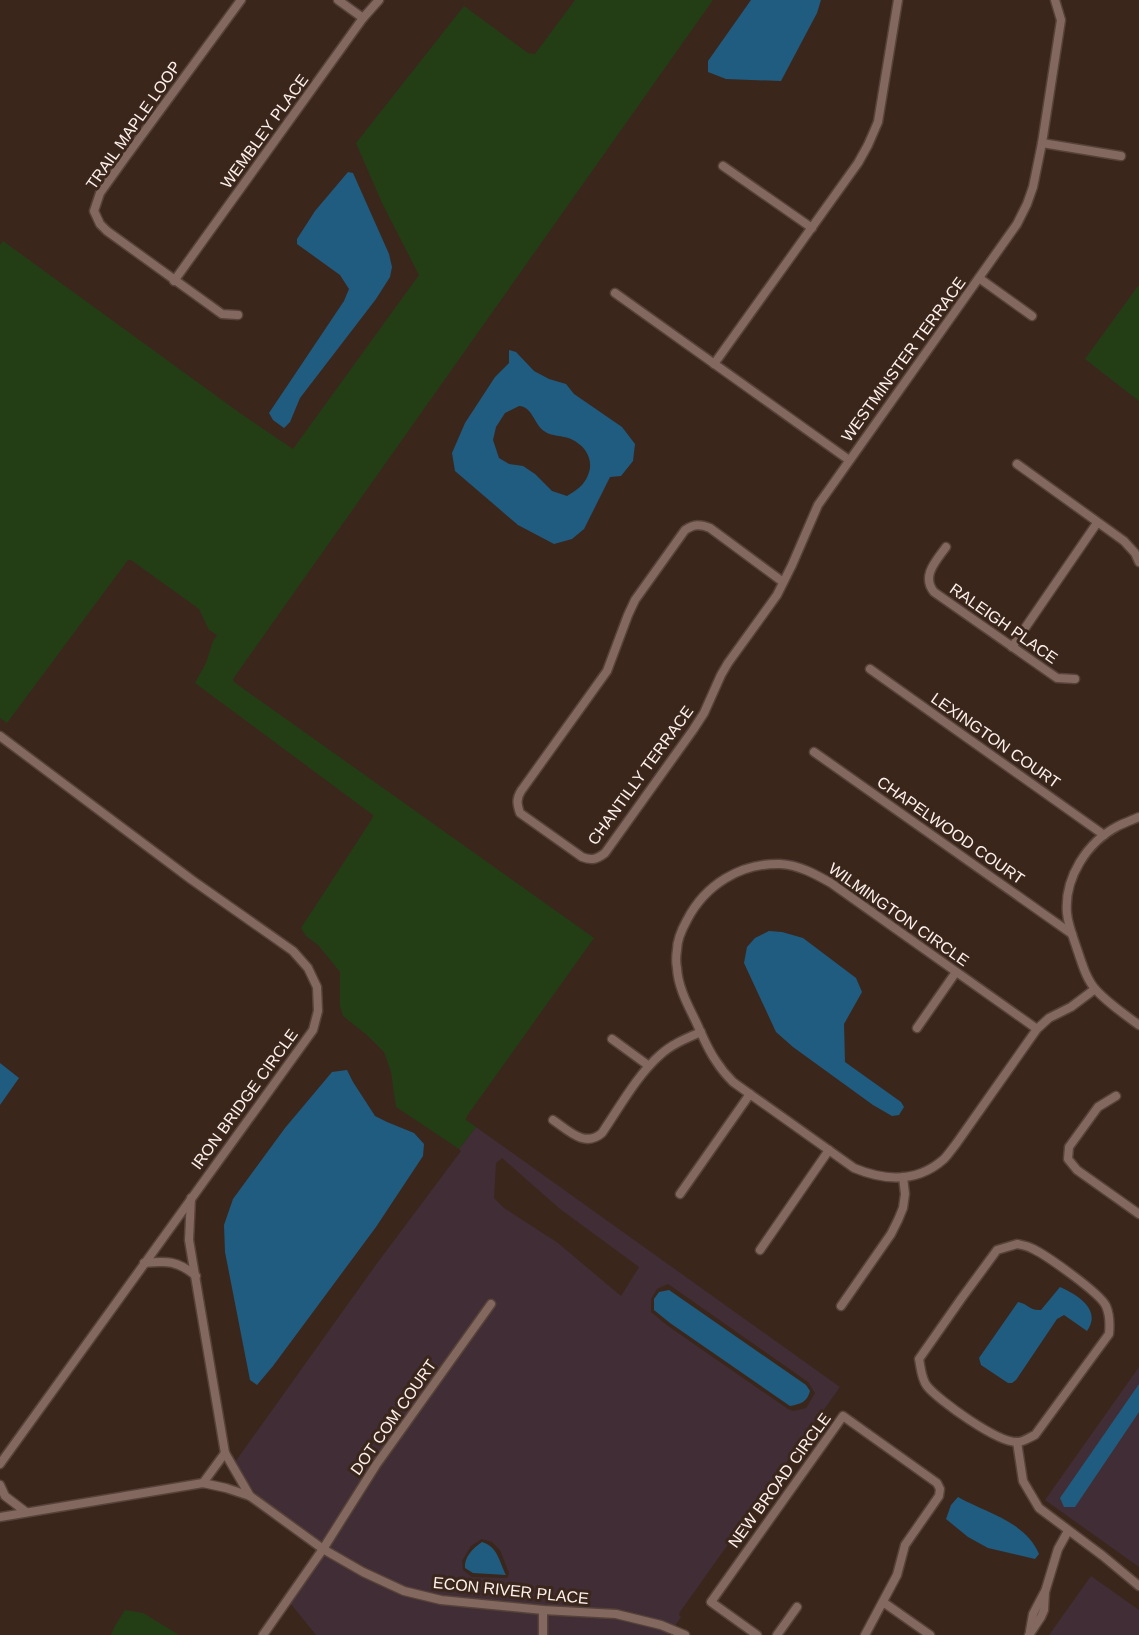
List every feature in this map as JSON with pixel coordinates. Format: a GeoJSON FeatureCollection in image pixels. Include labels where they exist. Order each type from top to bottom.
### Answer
{"type":"FeatureCollection","features":[{"type":"Feature","properties":{"kind":"street","name":"TRAIL MAPLE LOOP"},"geometry":{"type":"LineString","coordinates":[[174,281],[107,231],[100,224],[94,211],[100,193],[124,158],[241,0]]}},
{"type":"Feature","properties":{"kind":"street"},"geometry":{"type":"LineString","coordinates":[[338,0],[363,18]]}},
{"type":"Feature","properties":{"kind":"street","name":"WEMBLEY PLACE"},"geometry":{"type":"LineString","coordinates":[[174,281],[363,18],[379,0]]}},
{"type":"Feature","properties":{"kind":"street"},"geometry":{"type":"LineString","coordinates":[[714,364],[868,146],[878,122],[897,0]]}},
{"type":"Feature","properties":{"kind":"street","name":"WESTMINSTER TERRACE"},"geometry":{"type":"LineString","coordinates":[[615,292],[849,460],[1017,224],[1027,204],[1042,143],[1061,20],[1055,0]]}},
{"type":"Feature","properties":{"kind":"street"},"geometry":{"type":"LineString","coordinates":[[1042,143],[1121,156]]}},
{"type":"Feature","properties":{"kind":"street"},"geometry":{"type":"LineString","coordinates":[[723,166],[812,228]]}},
{"type":"Feature","properties":{"kind":"street"},"geometry":{"type":"LineString","coordinates":[[979,278],[1032,316]]}},
{"type":"Feature","properties":{"kind":"street"},"geometry":{"type":"LineString","coordinates":[[174,281],[222,314],[238,315]]}},
{"type":"Feature","properties":{"kind":"street","name":"CHANTILLY TERRACE"},"geometry":{"type":"LineString","coordinates":[[783,582],[710,528],[692,525],[685,530],[635,600],[607,671],[520,791],[517,804],[520,813],[588,860],[596,859],[605,853],[704,713],[728,663],[777,595],[783,582],[818,505],[849,460]]}},
{"type":"Feature","properties":{"kind":"street"},"geometry":{"type":"LineString","coordinates":[[1017,464],[1124,541],[1135,553],[1139,562]]}},
{"type":"Feature","properties":{"kind":"street"},"geometry":{"type":"LineString","coordinates":[[1012,647],[1097,523]]}},
{"type":"Feature","properties":{"kind":"street","name":"RALEIGH PLACE"},"geometry":{"type":"LineString","coordinates":[[946,547],[929,572],[929,586],[934,592],[1058,678],[1075,679]]}},
{"type":"Feature","properties":{"kind":"street","name":"LEXINGTON COURT"},"geometry":{"type":"LineString","coordinates":[[870,669],[1104,835]]}},
{"type":"Feature","properties":{"kind":"street","name":"IRON BRIDGE CIRCLE"},"geometry":{"type":"LineString","coordinates":[[0,736],[192,880],[293,951],[308,968],[317,987],[318,1011],[313,1030],[0,1464]]}},
{"type":"Feature","properties":{"kind":"street","name":"CHAPELWOOD COURT"},"geometry":{"type":"LineString","coordinates":[[814,752],[1072,934]]}},
{"type":"Feature","properties":{"kind":"street"},"geometry":{"type":"LineString","coordinates":[[1139,817],[1104,835],[1091,848],[1072,877],[1068,893],[1067,914],[1086,974],[1095,989],[1139,1025]]}},
{"type":"Feature","properties":{"kind":"street","name":"WILMINGTON CIRCLE"},"geometry":{"type":"LineString","coordinates":[[1037,1029],[831,883],[798,867],[780,864],[756,866],[737,871],[723,879],[707,891],[694,906],[682,928],[677,947],[676,970],[682,991],[722,1071],[733,1082],[854,1168],[871,1175],[889,1178],[918,1174],[944,1159],[1037,1029],[1048,1018],[1071,1007],[1095,989]]}},
{"type":"Feature","properties":{"kind":"street"},"geometry":{"type":"LineString","coordinates":[[917,1028],[956,972]]}},
{"type":"Feature","properties":{"kind":"street"},"geometry":{"type":"LineString","coordinates":[[554,1120],[580,1138],[588,1140],[596,1138],[602,1133],[649,1066],[669,1048],[701,1032]]}},
{"type":"Feature","properties":{"kind":"street"},"geometry":{"type":"LineString","coordinates":[[612,1039],[649,1066]]}},
{"type":"Feature","properties":{"kind":"street"},"geometry":{"type":"LineString","coordinates":[[680,1194],[750,1094]]}},
{"type":"Feature","properties":{"kind":"street"},"geometry":{"type":"LineString","coordinates":[[1116,1096],[1098,1107],[1069,1147],[1068,1159],[1077,1170],[1139,1214]]}},
{"type":"Feature","properties":{"kind":"street"},"geometry":{"type":"LineString","coordinates":[[760,1250],[830,1150]]}},
{"type":"Feature","properties":{"kind":"street"},"geometry":{"type":"LineString","coordinates":[[841,1306],[891,1234],[898,1220],[905,1194],[903,1177]]}},
{"type":"Feature","properties":{"kind":"street"},"geometry":{"type":"LineString","coordinates":[[191,1198],[189,1240],[225,1453],[250,1496]]}},
{"type":"Feature","properties":{"kind":"street"},"geometry":{"type":"LineString","coordinates":[[1017,1244],[1043,1255],[1096,1293],[1106,1305],[1110,1321],[1108,1334],[1035,1435],[1017,1442],[996,1437],[934,1393],[925,1384],[919,1359],[997,1250],[1017,1244]]}},
{"type":"Feature","properties":{"kind":"street"},"geometry":{"type":"LineString","coordinates":[[144,1263],[167,1261],[185,1267],[196,1276]]}},
{"type":"Feature","properties":{"kind":"street","name":"DOT COM COURT"},"geometry":{"type":"LineString","coordinates":[[263,1635],[323,1549],[376,1465],[491,1304]]}},
{"type":"Feature","properties":{"kind":"street","name":"NEW BROAD CIRCLE"},"geometry":{"type":"LineString","coordinates":[[757,1635],[711,1602],[843,1416],[937,1483],[940,1489],[939,1496],[905,1545],[897,1575],[866,1635]]}},
{"type":"Feature","properties":{"kind":"street"},"geometry":{"type":"LineString","coordinates":[[1017,1442],[1023,1481],[1039,1508],[1139,1586]]}},
{"type":"Feature","properties":{"kind":"street"},"geometry":{"type":"LineString","coordinates":[[203,1483],[225,1453]]}},
{"type":"Feature","properties":{"kind":"street"},"geometry":{"type":"LineString","coordinates":[[0,1517],[203,1483],[250,1496]]}},
{"type":"Feature","properties":{"kind":"street"},"geometry":{"type":"LineString","coordinates":[[0,1485],[5,1496],[26,1512]]}},
{"type":"Feature","properties":{"kind":"street","name":"ECON RIVER PLACE"},"geometry":{"type":"LineString","coordinates":[[250,1496],[323,1549],[384,1583],[404,1591],[441,1600],[543,1610],[616,1614],[661,1625],[685,1635]]}},
{"type":"Feature","properties":{"kind":"street"},"geometry":{"type":"LineString","coordinates":[[1029,1635],[1044,1610],[1045,1592],[1058,1549],[1068,1531]]}},
{"type":"Feature","properties":{"kind":"street"},"geometry":{"type":"LineString","coordinates":[[883,1602],[930,1635]]}},
{"type":"Feature","properties":{"kind":"street"},"geometry":{"type":"LineString","coordinates":[[777,1635],[797,1607]]}},
{"type":"Feature","properties":{"kind":"street"},"geometry":{"type":"LineString","coordinates":[[543,1610],[543,1635]]}},
{"type":"Feature","properties":{"kind":"shaded area"},"geometry":{"type":"Polygon","coordinates":[[[476,1127],[840,1387],[680,1612],[681,1617],[675,1626],[617,1610],[544,1606],[442,1596],[405,1587],[386,1579],[329,1547],[380,1467],[496,1303],[490,1298],[373,1463],[322,1543],[259,1497],[235,1462],[375,1266],[461,1151],[459,1149],[476,1127]],[[502,1158],[496,1163],[494,1198],[504,1208],[558,1243],[621,1296],[639,1267],[560,1209],[502,1158]],[[668,1284],[657,1289],[651,1299],[651,1312],[668,1326],[788,1409],[793,1411],[806,1408],[815,1393],[808,1382],[668,1284]],[[482,1539],[471,1546],[462,1561],[463,1570],[472,1577],[508,1577],[509,1573],[500,1550],[492,1542],[482,1539]]]}},
{"type":"Feature","properties":{"kind":"shaded area"},"geometry":{"type":"Polygon","coordinates":[[[1139,1367],[1139,1567],[1045,1500],[1139,1367]]]}},
{"type":"Feature","properties":{"kind":"shaded area"},"geometry":{"type":"Polygon","coordinates":[[[324,1555],[361,1576],[402,1595],[440,1604],[539,1614],[539,1635],[316,1635],[290,1603],[324,1555]]]}},
{"type":"Feature","properties":{"kind":"shaded area"},"geometry":{"type":"Polygon","coordinates":[[[1091,1576],[1139,1610],[1139,1635],[1049,1635],[1091,1576]]]}},
{"type":"Feature","properties":{"kind":"shaded area"},"geometry":{"type":"Polygon","coordinates":[[[547,1615],[615,1618],[670,1633],[669,1635],[547,1635],[547,1615]]]}},
{"type":"Feature","properties":{"kind":"green space"},"geometry":{"type":"Polygon","coordinates":[[[575,0],[713,0],[233,679],[234,682],[594,938],[467,1116],[466,1120],[476,1127],[459,1149],[396,1107],[391,1072],[384,1052],[343,1016],[340,1006],[340,972],[301,928],[373,815],[195,683],[217,635],[209,630],[199,609],[128,560],[7,723],[0,718],[0,245],[3,241],[293,449],[419,275],[382,203],[356,143],[464,6],[528,53],[535,54],[575,0]]]}},
{"type":"Feature","properties":{"kind":"green space"},"geometry":{"type":"Polygon","coordinates":[[[1139,287],[1139,401],[1085,359],[1139,287]]]}},
{"type":"Feature","properties":{"kind":"green space"},"geometry":{"type":"Polygon","coordinates":[[[125,1610],[143,1613],[179,1635],[111,1635],[125,1610]]]}},
{"type":"Feature","properties":{"kind":"water"},"geometry":{"type":"Polygon","coordinates":[[[751,0],[821,0],[817,13],[781,81],[726,79],[708,72],[708,61],[751,0]]]}},
{"type":"Feature","properties":{"kind":"water"},"geometry":{"type":"Polygon","coordinates":[[[348,172],[353,173],[389,254],[392,267],[390,277],[376,299],[300,398],[290,422],[284,428],[273,420],[269,413],[344,301],[349,289],[340,275],[297,244],[297,239],[315,211],[348,172]]]}},
{"type":"Feature","properties":{"kind":"water"},"geometry":{"type":"Polygon","coordinates":[[[509,350],[516,352],[534,371],[566,384],[574,394],[622,427],[635,444],[633,461],[621,476],[610,477],[584,529],[572,539],[554,544],[518,525],[455,471],[452,453],[465,423],[495,377],[509,363],[509,350]],[[519,406],[505,413],[496,427],[493,440],[499,458],[509,464],[523,466],[552,491],[567,496],[587,478],[590,465],[587,453],[583,447],[571,439],[544,431],[524,407],[519,406]]]}},
{"type":"Feature","properties":{"kind":"water"},"geometry":{"type":"Polygon","coordinates":[[[769,931],[803,938],[856,978],[862,992],[844,1024],[845,1062],[901,1102],[904,1107],[899,1115],[892,1116],[873,1105],[776,1032],[744,963],[747,947],[755,938],[769,931]]]}},
{"type":"Feature","properties":{"kind":"water"},"geometry":{"type":"Polygon","coordinates":[[[0,1063],[19,1078],[0,1105],[0,1063]]]}},
{"type":"Feature","properties":{"kind":"water"},"geometry":{"type":"Polygon","coordinates":[[[347,1070],[375,1116],[414,1133],[424,1144],[423,1156],[376,1227],[257,1385],[250,1380],[225,1252],[224,1225],[233,1199],[285,1128],[332,1072],[347,1070]]]}},
{"type":"Feature","properties":{"kind":"water"},"geometry":{"type":"Polygon","coordinates":[[[1060,1287],[1074,1294],[1090,1310],[1091,1323],[1087,1331],[1064,1315],[1057,1319],[1012,1383],[1008,1383],[981,1365],[979,1358],[1018,1302],[1041,1310],[1060,1287]]]}},
{"type":"Feature","properties":{"kind":"water"},"geometry":{"type":"Polygon","coordinates":[[[669,1290],[806,1385],[810,1391],[807,1398],[790,1406],[670,1323],[654,1310],[654,1299],[659,1292],[669,1290]]]}},
{"type":"Feature","properties":{"kind":"water"},"geometry":{"type":"Polygon","coordinates":[[[1139,1384],[1139,1412],[1075,1507],[1064,1507],[1060,1498],[1139,1384]]]}},
{"type":"Feature","properties":{"kind":"water"},"geometry":{"type":"Polygon","coordinates":[[[958,1497],[1015,1526],[1033,1543],[1039,1554],[1035,1559],[988,1548],[968,1537],[946,1519],[951,1505],[958,1497]]]}},
{"type":"Feature","properties":{"kind":"water"},"geometry":{"type":"Polygon","coordinates":[[[482,1542],[495,1551],[506,1575],[473,1573],[465,1568],[470,1553],[482,1542]]]}}]}
